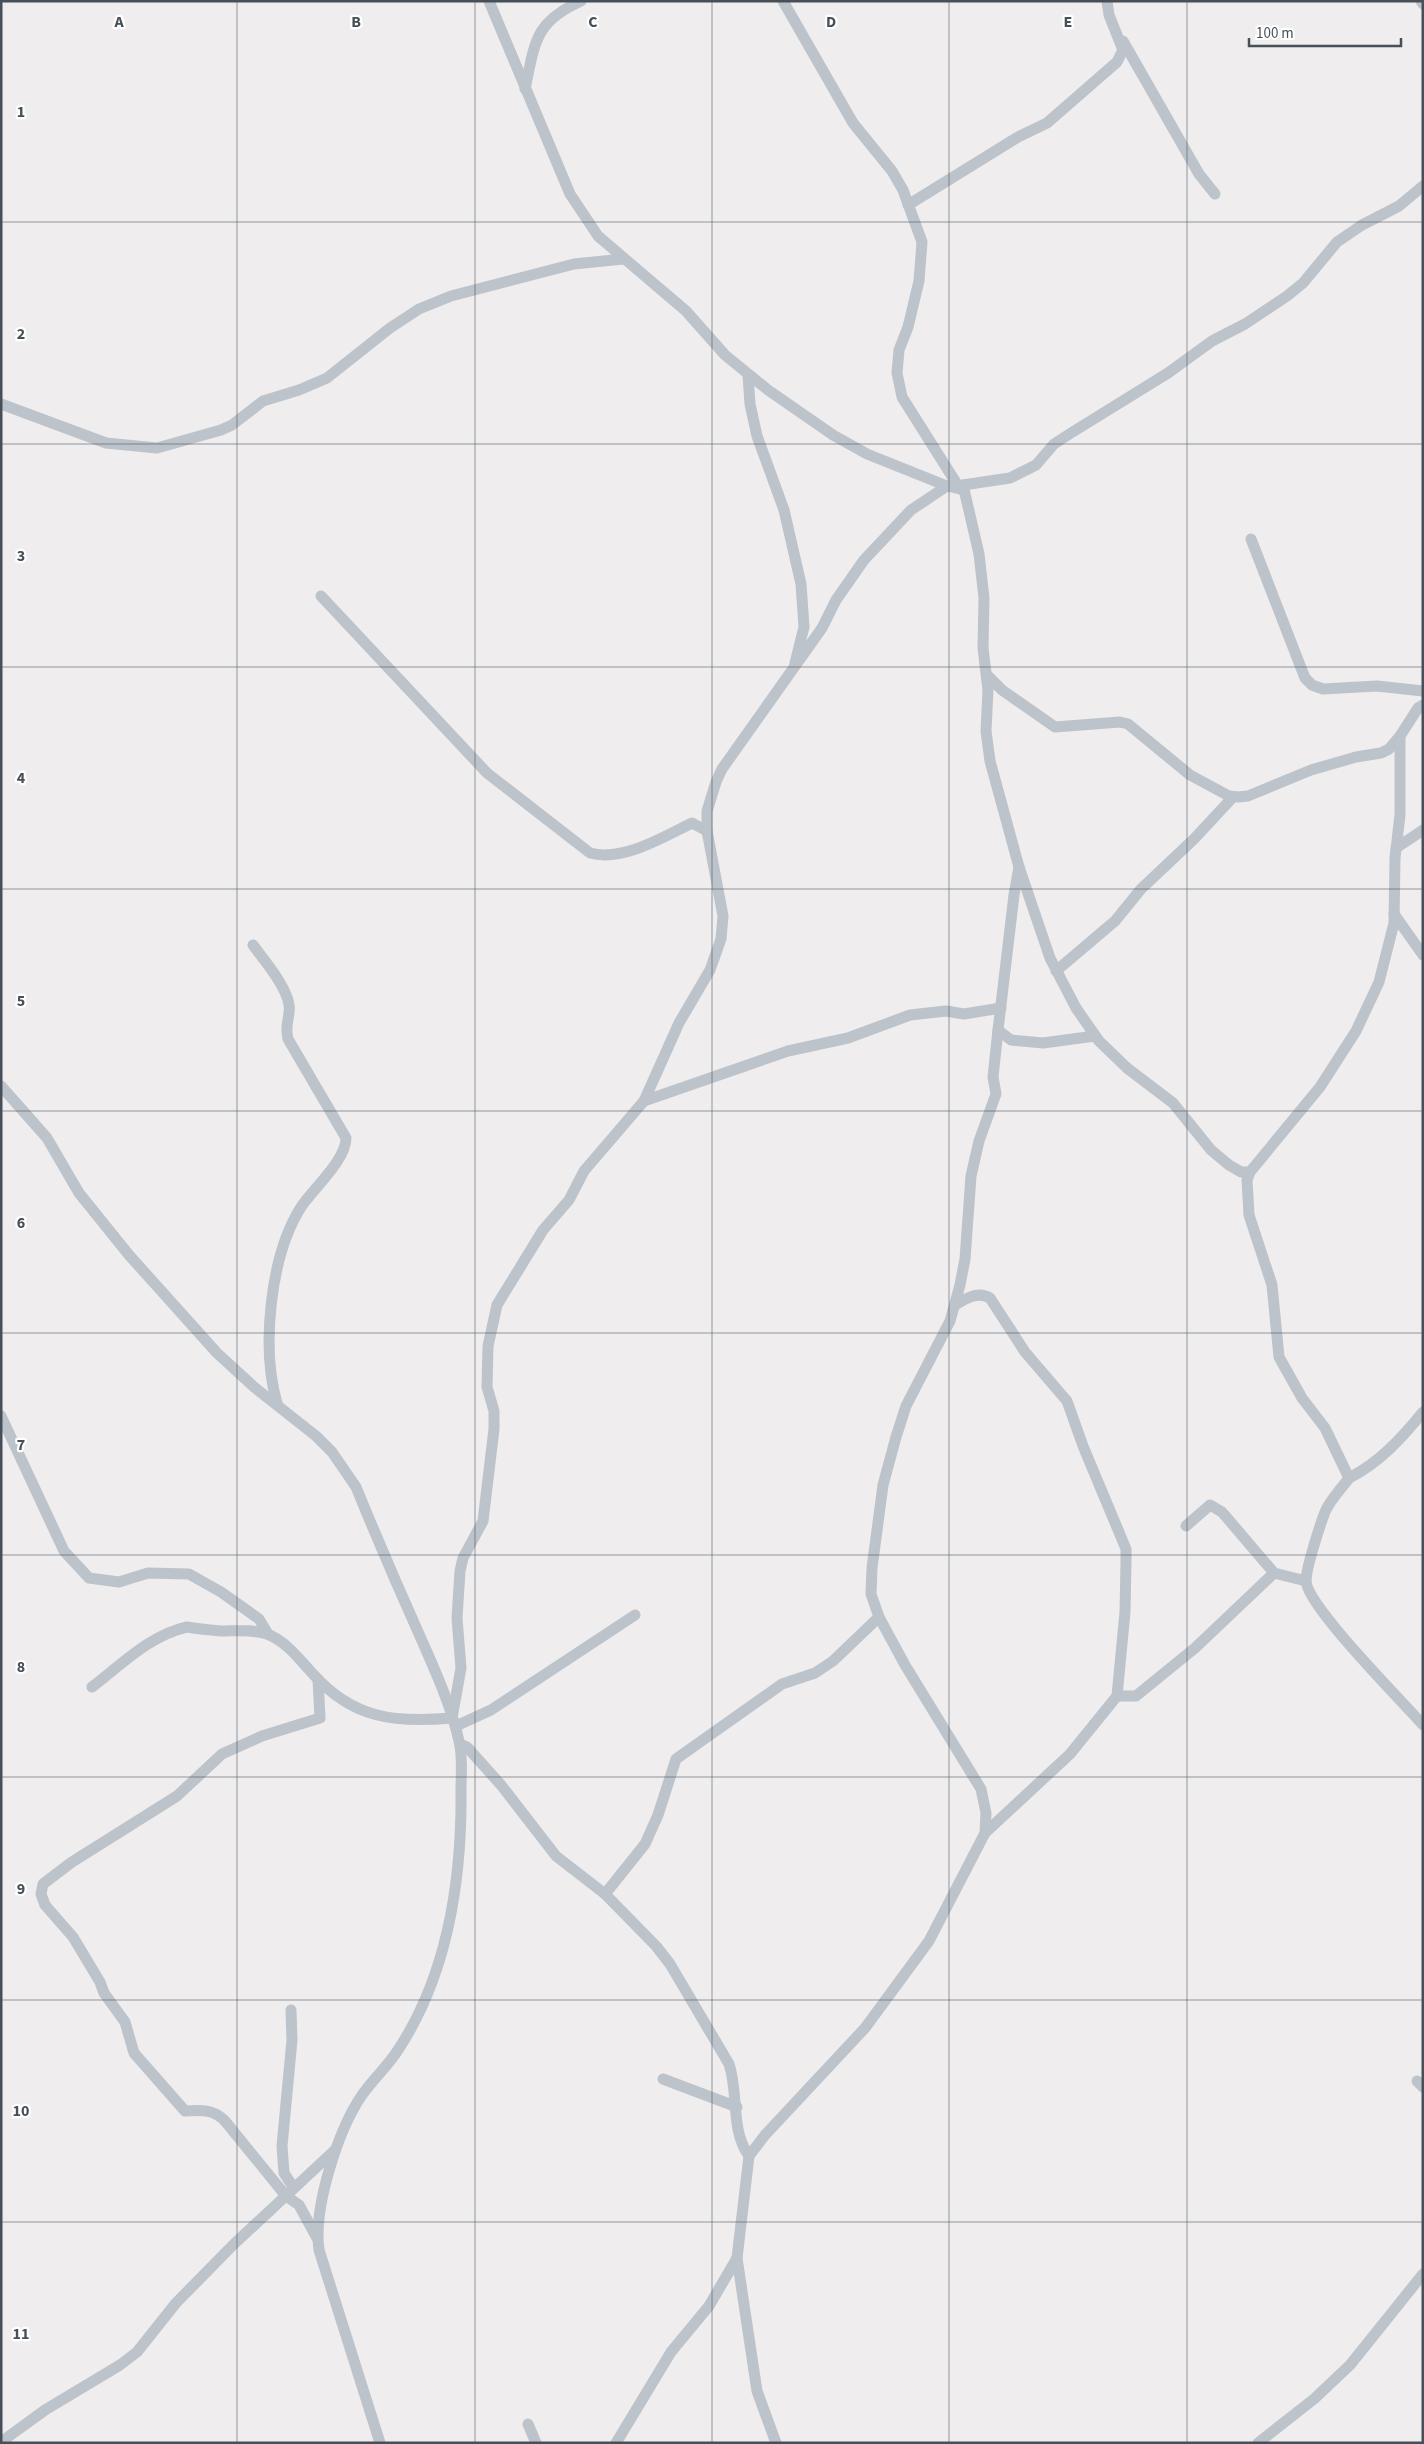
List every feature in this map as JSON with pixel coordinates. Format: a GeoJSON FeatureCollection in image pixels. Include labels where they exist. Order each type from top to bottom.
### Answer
{"type":"FeatureCollection","features":[{"type":"Feature","properties":{"kind":"street"},"geometry":{"type":"LineString","coordinates":[[489,1],[570,194],[598,236],[623,260],[686,311],[725,355],[748,375],[833,436],[867,454],[947,486],[961,487],[1010,478],[1036,465],[1054,444],[1161,378],[1212,341],[1244,324],[1287,296],[1303,283],[1337,242],[1362,225],[1399,206],[1423,186]]}},
{"type":"Feature","properties":{"kind":"street"},"geometry":{"type":"LineString","coordinates":[[525,89],[533,50],[542,29],[562,10],[581,1]]}},
{"type":"Feature","properties":{"kind":"street"},"geometry":{"type":"LineString","coordinates":[[783,1],[839,101],[867,142],[892,171],[908,204],[922,242],[913,307],[899,350],[897,373],[902,397],[961,487],[980,563],[984,598],[983,648],[987,675],[986,731],[990,761],[1019,867],[1056,971],[1095,1036],[1127,1068],[1173,1103],[1211,1150],[1241,1172],[1250,1172]]}},
{"type":"Feature","properties":{"kind":"street"},"geometry":{"type":"LineString","coordinates":[[1107,1],[1109,15],[1119,36],[1199,174],[1215,194]]}},
{"type":"Feature","properties":{"kind":"street"},"geometry":{"type":"LineString","coordinates":[[908,204],[1018,137],[1047,123],[1117,62],[1123,50],[1119,36]]}},
{"type":"Feature","properties":{"kind":"street"},"geometry":{"type":"LineString","coordinates":[[1,404],[106,443],[157,448],[221,430],[232,425],[263,401],[327,378],[419,309],[451,296],[574,264],[623,260]]}},
{"type":"Feature","properties":{"kind":"street"},"geometry":{"type":"LineString","coordinates":[[748,375],[750,404],[757,436],[784,510],[802,584],[804,627],[794,667]]}},
{"type":"Feature","properties":{"kind":"street"},"geometry":{"type":"LineString","coordinates":[[454,1722],[460,1668],[457,1618],[460,1571],[462,1558],[483,1521],[494,1429],[494,1411],[487,1387],[488,1346],[497,1305],[543,1230],[568,1200],[584,1171],[644,1101],[679,1023],[710,970],[721,939],[723,916],[707,831],[707,811],[716,782],[722,770],[822,628],[836,600],[864,560],[911,510],[947,486]]}},
{"type":"Feature","properties":{"kind":"street"},"geometry":{"type":"LineString","coordinates":[[1252,539],[1305,678],[1312,685],[1322,689],[1377,686],[1423,691]]}},
{"type":"Feature","properties":{"kind":"street"},"geometry":{"type":"LineString","coordinates":[[320,596],[487,773],[590,853],[597,855],[630,851],[692,823],[707,831]]}},
{"type":"Feature","properties":{"kind":"street"},"geometry":{"type":"LineString","coordinates":[[987,675],[1002,690],[1048,724],[1056,727],[1120,722],[1128,724],[1190,775],[1233,797],[1248,796],[1311,770],[1356,757],[1381,753],[1389,749],[1418,708],[1423,705]]}},
{"type":"Feature","properties":{"kind":"street"},"geometry":{"type":"LineString","coordinates":[[1349,1478],[1325,1428],[1302,1398],[1279,1357],[1272,1285],[1249,1215],[1247,1180],[1250,1172],[1320,1087],[1356,1031],[1379,982],[1394,923],[1396,848],[1400,815],[1400,736]]}},
{"type":"Feature","properties":{"kind":"street"},"geometry":{"type":"LineString","coordinates":[[1056,971],[1115,921],[1147,884],[1194,839],[1233,797]]}},
{"type":"Feature","properties":{"kind":"street"},"geometry":{"type":"LineString","coordinates":[[1396,848],[1423,830]]}},
{"type":"Feature","properties":{"kind":"street"},"geometry":{"type":"LineString","coordinates":[[986,1833],[984,1800],[977,1781],[905,1665],[878,1617],[871,1594],[872,1568],[883,1484],[906,1406],[950,1321],[965,1259],[971,1176],[979,1141],[996,1094],[993,1077],[1014,895],[1019,867]]}},
{"type":"Feature","properties":{"kind":"street"},"geometry":{"type":"LineString","coordinates":[[1394,914],[1423,955]]}},
{"type":"Feature","properties":{"kind":"street"},"geometry":{"type":"LineString","coordinates":[[253,945],[274,975],[289,1002],[286,1030],[288,1040],[346,1138],[343,1154],[316,1186],[288,1230],[275,1277],[269,1347],[272,1384],[277,1403]]}},
{"type":"Feature","properties":{"kind":"street"},"geometry":{"type":"LineString","coordinates":[[644,1101],[788,1051],[840,1040],[910,1015],[946,1011],[964,1014],[1001,1008]]}},
{"type":"Feature","properties":{"kind":"street"},"geometry":{"type":"LineString","coordinates":[[998,1030],[1011,1040],[1043,1043],[1095,1036]]}},
{"type":"Feature","properties":{"kind":"street"},"geometry":{"type":"LineString","coordinates":[[1,1086],[47,1138],[78,1193],[129,1255],[217,1353],[254,1387],[277,1403],[332,1452],[356,1487],[433,1667],[454,1722],[460,1744],[458,1865],[449,1927],[437,1967],[418,2015],[402,2044],[362,2095],[344,2127],[335,2150],[318,2238]]}},
{"type":"Feature","properties":{"kind":"street"},"geometry":{"type":"LineString","coordinates":[[776,2443],[757,2391],[737,2258],[749,2156],[765,2135],[844,2052],[921,1954],[986,1833],[1070,1754],[1117,1696],[1125,1612],[1126,1549],[1067,1401],[1025,1352],[990,1298],[985,1295],[977,1295],[955,1305]]}},
{"type":"Feature","properties":{"kind":"street"},"geometry":{"type":"LineString","coordinates":[[1423,1412],[1392,1447],[1360,1472],[1349,1478],[1326,1511],[1306,1581],[1314,1601],[1330,1622],[1423,1725]]}},
{"type":"Feature","properties":{"kind":"street"},"geometry":{"type":"LineString","coordinates":[[1,1416],[64,1550],[89,1578],[119,1582],[148,1573],[188,1574],[221,1592],[259,1619],[268,1634]]}},
{"type":"Feature","properties":{"kind":"street"},"geometry":{"type":"LineString","coordinates":[[1186,1526],[1210,1506],[1222,1512],[1274,1573],[1306,1581]]}},
{"type":"Feature","properties":{"kind":"street"},"geometry":{"type":"LineString","coordinates":[[1117,1696],[1136,1696],[1195,1648],[1274,1573]]}},
{"type":"Feature","properties":{"kind":"street"},"geometry":{"type":"LineString","coordinates":[[92,1687],[143,1647],[177,1629],[187,1627],[251,1631],[268,1634],[287,1647],[327,1690],[347,1704],[376,1716],[408,1720],[454,1722],[491,1710],[635,1616]]}},
{"type":"Feature","properties":{"kind":"street"},"geometry":{"type":"LineString","coordinates":[[605,1894],[645,1844],[658,1815],[676,1759],[782,1684],[815,1673],[833,1661],[878,1617]]}},
{"type":"Feature","properties":{"kind":"street"},"geometry":{"type":"LineString","coordinates":[[318,1679],[320,1718],[262,1736],[222,1754],[177,1796],[72,1862],[43,1884],[41,1894],[45,1905],[73,1937],[100,1982],[104,1994],[125,2022],[134,2053],[185,2110],[204,2110],[217,2113],[299,2205],[318,2238],[380,2443]]}},
{"type":"Feature","properties":{"kind":"street"},"geometry":{"type":"LineString","coordinates":[[460,1744],[466,1747],[500,1785],[556,1856],[605,1894],[627,1915],[670,1964],[729,2064],[734,2078],[739,2138],[749,2156]]}},
{"type":"Feature","properties":{"kind":"street"},"geometry":{"type":"LineString","coordinates":[[289,2192],[284,2174],[282,2146],[292,2040],[291,2010]]}},
{"type":"Feature","properties":{"kind":"street"},"geometry":{"type":"LineString","coordinates":[[662,2079],[737,2107]]}},
{"type":"Feature","properties":{"kind":"street"},"geometry":{"type":"LineString","coordinates":[[1,2442],[77,2389],[120,2365],[136,2352],[193,2286],[233,2245],[335,2150]]}},
{"type":"Feature","properties":{"kind":"street"},"geometry":{"type":"LineString","coordinates":[[616,2443],[671,2352],[709,2306],[737,2258]]}},
{"type":"Feature","properties":{"kind":"street"},"geometry":{"type":"LineString","coordinates":[[1258,2443],[1314,2400],[1350,2365],[1423,2274]]}},
{"type":"Feature","properties":{"kind":"street"},"geometry":{"type":"LineString","coordinates":[[528,2424],[536,2443]]}}]}
